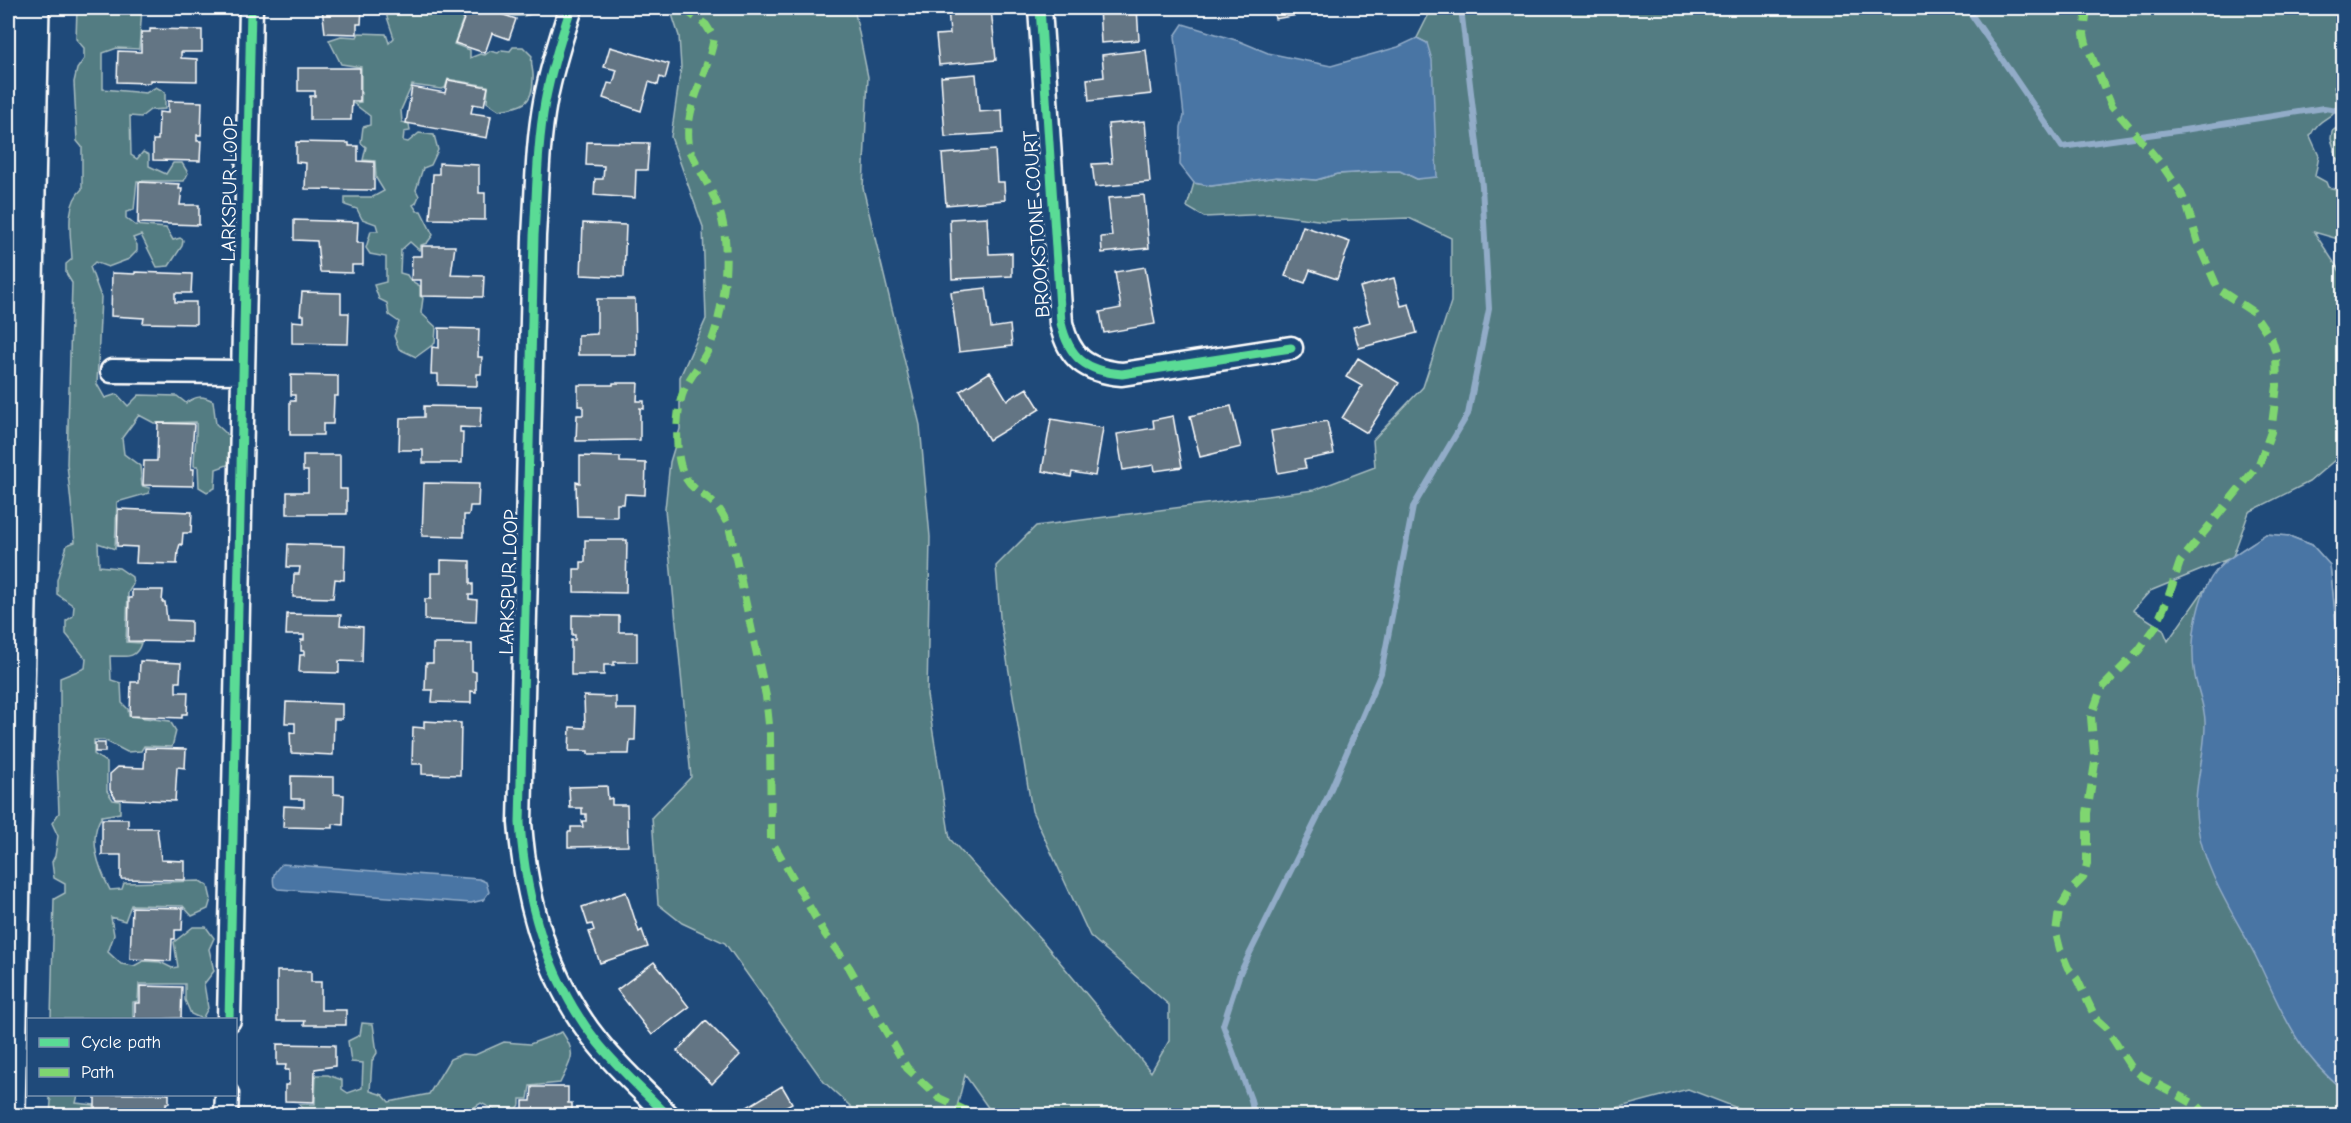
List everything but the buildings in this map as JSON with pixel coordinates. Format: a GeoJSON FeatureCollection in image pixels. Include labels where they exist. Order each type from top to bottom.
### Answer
{"type":"FeatureCollection","features":[{"type":"Feature","properties":{"kind":"main road"},"geometry":{"type":"LineString","coordinates":[[8,1109],[32,8]]}},
{"type":"Feature","properties":{"kind":"street","name":"LARKSPUR LOOP"},"geometry":{"type":"LineString","coordinates":[[229,1018],[251,8]]}},
{"type":"Feature","properties":{"kind":"street","name":"LARKSPUR LOOP"},"geometry":{"type":"LineString","coordinates":[[571,8],[558,46],[545,102],[534,236],[521,800],[523,857],[537,925],[555,973],[573,1008],[598,1043],[658,1112]]}},
{"type":"Feature","properties":{"kind":"street","name":"BROOKSTONE COURT"},"geometry":{"type":"LineString","coordinates":[[1040,8],[1060,323],[1065,340],[1074,355],[1088,366],[1104,372],[1122,374],[1291,348]]}},
{"type":"Feature","properties":{"kind":"street"},"geometry":{"type":"LineString","coordinates":[[112,371],[243,372]]}},
{"type":"Feature","properties":{"kind":"street"},"geometry":{"type":"LineString","coordinates":[[226,1116],[227,1096]]}},
{"type":"Feature","properties":{"kind":"green space"},"geometry":{"type":"Polygon","coordinates":[[[77,8],[142,8],[139,49],[117,48],[103,53],[103,89],[146,93],[156,87],[165,92],[165,109],[150,110],[141,117],[130,116],[131,155],[137,159],[143,152],[149,155],[149,166],[166,174],[173,163],[182,163],[188,173],[184,181],[137,181],[134,210],[126,212],[126,218],[135,225],[166,228],[173,240],[180,238],[183,240],[182,246],[169,266],[157,267],[141,235],[133,238],[137,251],[129,259],[108,267],[95,262],[90,267],[101,297],[97,384],[105,398],[117,394],[128,406],[139,395],[177,396],[186,403],[199,397],[209,399],[213,401],[216,424],[229,436],[230,464],[216,469],[215,488],[207,492],[199,487],[198,466],[194,466],[196,422],[154,423],[139,415],[122,438],[124,454],[140,466],[142,486],[150,488],[149,493],[117,502],[115,549],[98,543],[99,566],[119,568],[132,577],[133,584],[128,593],[126,642],[141,643],[133,655],[110,656],[111,680],[121,683],[122,703],[128,709],[129,716],[170,721],[176,731],[172,747],[144,746],[141,751],[127,752],[104,740],[94,740],[94,754],[107,763],[107,791],[113,800],[120,801],[120,813],[102,816],[98,825],[95,843],[99,863],[110,890],[122,889],[124,883],[200,881],[208,886],[211,899],[208,909],[192,916],[183,906],[131,905],[125,921],[111,917],[114,935],[108,952],[121,964],[134,966],[143,961],[160,962],[172,968],[178,967],[174,942],[193,927],[206,927],[214,938],[209,949],[214,971],[204,984],[208,1008],[203,1018],[191,1014],[185,1000],[185,984],[139,984],[138,1001],[133,1002],[133,1018],[51,1018],[54,899],[65,893],[65,884],[54,878],[52,862],[58,836],[52,823],[59,813],[57,759],[60,735],[60,678],[85,668],[86,659],[66,634],[66,621],[73,616],[74,606],[57,594],[57,580],[67,545],[75,542],[67,464],[72,283],[66,273],[66,264],[72,259],[71,212],[76,196],[82,189],[82,147],[77,141],[74,82],[77,69],[84,59],[84,48],[76,39],[77,8]]]}},
{"type":"Feature","properties":{"kind":"green space"},"geometry":{"type":"Polygon","coordinates":[[[387,8],[467,8],[454,44],[470,50],[470,58],[480,54],[485,55],[490,51],[498,53],[502,50],[510,51],[513,47],[523,47],[532,56],[531,94],[519,106],[499,110],[487,102],[488,86],[448,79],[445,88],[441,89],[412,85],[401,110],[402,122],[409,124],[410,131],[404,132],[403,141],[408,142],[419,133],[434,135],[438,150],[431,165],[423,168],[416,190],[419,196],[413,205],[417,211],[421,211],[433,235],[427,243],[421,245],[419,250],[410,242],[401,250],[400,273],[407,275],[410,280],[420,286],[420,296],[423,298],[421,313],[436,327],[435,343],[416,357],[399,349],[394,336],[399,322],[389,315],[387,303],[379,299],[374,285],[386,282],[386,257],[370,254],[366,248],[371,231],[378,231],[376,224],[362,219],[357,209],[345,205],[345,197],[373,197],[384,191],[376,178],[375,161],[363,160],[366,147],[361,143],[363,127],[370,125],[370,116],[353,103],[361,102],[361,67],[341,64],[329,40],[341,36],[357,37],[359,33],[386,34],[389,43],[394,38],[387,17],[387,8]]]}},
{"type":"Feature","properties":{"kind":"green space"},"geometry":{"type":"Polygon","coordinates":[[[486,8],[543,8],[528,15],[515,16],[486,8]]]}},
{"type":"Feature","properties":{"kind":"green space"},"geometry":{"type":"Polygon","coordinates":[[[670,8],[854,8],[868,77],[863,188],[920,425],[930,537],[927,695],[950,839],[1045,944],[1151,1072],[1169,1041],[1169,1005],[1090,936],[1032,811],[1000,617],[996,566],[1036,526],[1314,490],[1375,467],[1373,440],[1423,387],[1451,302],[1451,238],[1409,218],[1325,221],[1272,214],[1204,217],[1187,207],[1194,183],[1211,186],[1277,177],[1316,180],[1337,174],[1388,171],[1400,171],[1417,179],[1427,43],[1417,38],[1432,8],[2342,8],[2343,84],[2334,87],[2336,106],[2334,112],[2315,128],[2310,136],[2319,156],[2315,176],[2326,182],[2328,187],[2343,191],[2343,218],[2338,218],[2338,239],[2314,232],[2343,276],[2343,411],[2336,418],[2343,439],[2343,453],[2309,482],[2249,512],[2233,556],[2266,534],[2289,536],[2312,545],[2330,565],[2338,644],[2344,667],[2343,1115],[1758,1116],[1688,1089],[1586,1116],[994,1116],[965,1075],[955,1115],[860,1115],[824,1082],[725,943],[682,923],[658,904],[652,817],[691,777],[665,509],[670,462],[680,429],[680,377],[706,319],[703,227],[671,137],[681,67],[679,36],[670,8]],[[2228,559],[2150,591],[2133,610],[2163,629],[2168,641],[2228,559]]]}},
{"type":"Feature","properties":{"kind":"green space"},"geometry":{"type":"Polygon","coordinates":[[[2343,126],[2343,165],[2339,164],[2331,139],[2332,131],[2343,126]]]}},
{"type":"Feature","properties":{"kind":"green space"},"geometry":{"type":"Polygon","coordinates":[[[362,1023],[373,1024],[377,1053],[372,1061],[370,1091],[383,1095],[389,1102],[429,1094],[450,1059],[462,1054],[475,1055],[504,1042],[530,1044],[562,1032],[570,1046],[571,1058],[560,1083],[530,1086],[528,1099],[520,1099],[520,1105],[514,1112],[495,1110],[481,1103],[473,1108],[476,1112],[485,1115],[309,1115],[299,1104],[315,1104],[316,1075],[328,1075],[342,1080],[342,1089],[348,1093],[362,1088],[363,1063],[351,1062],[348,1041],[360,1035],[362,1023]]]}},
{"type":"Feature","properties":{"kind":"green space"},"geometry":{"type":"Polygon","coordinates":[[[48,1096],[78,1096],[76,1103],[94,1105],[94,1113],[126,1113],[125,1115],[50,1115],[51,1101],[48,1096]]]}},
{"type":"Feature","properties":{"kind":"water"},"geometry":{"type":"Polygon","coordinates":[[[1183,24],[1239,41],[1268,53],[1331,66],[1398,47],[1417,38],[1427,43],[1432,60],[1437,177],[1417,179],[1400,171],[1388,171],[1337,174],[1316,180],[1277,177],[1211,186],[1194,183],[1180,165],[1181,127],[1184,116],[1175,36],[1183,24]]]}},
{"type":"Feature","properties":{"kind":"water"},"geometry":{"type":"Polygon","coordinates":[[[2266,534],[2289,536],[2312,545],[2330,565],[2338,644],[2344,667],[2343,1090],[2302,1047],[2286,1020],[2213,875],[2197,823],[2196,798],[2205,725],[2193,663],[2197,615],[2201,599],[2215,572],[2230,558],[2266,534]]]}},
{"type":"Feature","properties":{"kind":"water"},"geometry":{"type":"Polygon","coordinates":[[[282,864],[479,879],[486,882],[489,892],[483,900],[471,903],[278,889],[274,886],[274,876],[275,871],[282,864]]]}},
{"type":"Feature","properties":{"kind":"waterway"},"geometry":{"type":"LineString","coordinates":[[1254,1116],[1251,1100],[1223,1025],[1240,973],[1327,798],[1381,673],[1413,507],[1468,414],[1489,309],[1482,186],[1461,8]]}},
{"type":"Feature","properties":{"kind":"waterway"},"geometry":{"type":"LineString","coordinates":[[1967,8],[2062,147],[2324,108],[2344,111]]}},
{"type":"Feature","properties":{"kind":"marked path"},"geometry":{"type":"LineString","coordinates":[[683,8],[706,25],[714,38],[692,107],[688,136],[690,150],[721,216],[726,262],[723,297],[716,329],[702,361],[681,398],[677,428],[679,459],[688,481],[717,507],[729,526],[766,696],[770,734],[771,840],[825,934],[849,967],[907,1068],[939,1098],[977,1116]]}},
{"type":"Feature","properties":{"kind":"marked path"},"geometry":{"type":"LineString","coordinates":[[2087,8],[2084,34],[2086,43],[2112,106],[2162,165],[2180,191],[2198,243],[2218,289],[2253,312],[2272,340],[2276,353],[2277,386],[2271,432],[2259,464],[2180,562],[2155,628],[2139,650],[2101,689],[2091,717],[2095,763],[2087,813],[2087,864],[2083,878],[2070,891],[2059,910],[2056,933],[2068,968],[2077,979],[2096,1019],[2106,1028],[2131,1067],[2142,1076],[2198,1106],[2208,1116]]}},
{"type":"Feature","properties":{"kind":"cycle path"},"geometry":{"type":"LineString","coordinates":[[229,1018],[251,8]]}},
{"type":"Feature","properties":{"kind":"cycle path"},"geometry":{"type":"LineString","coordinates":[[571,8],[547,90],[540,135],[534,236],[520,823],[534,911],[552,967],[565,993],[580,1019],[598,1043],[668,1116]]}},
{"type":"Feature","properties":{"kind":"cycle path"},"geometry":{"type":"LineString","coordinates":[[1040,8],[1061,323],[1064,335],[1074,354],[1098,370],[1122,374],[1291,348]]}}]}
